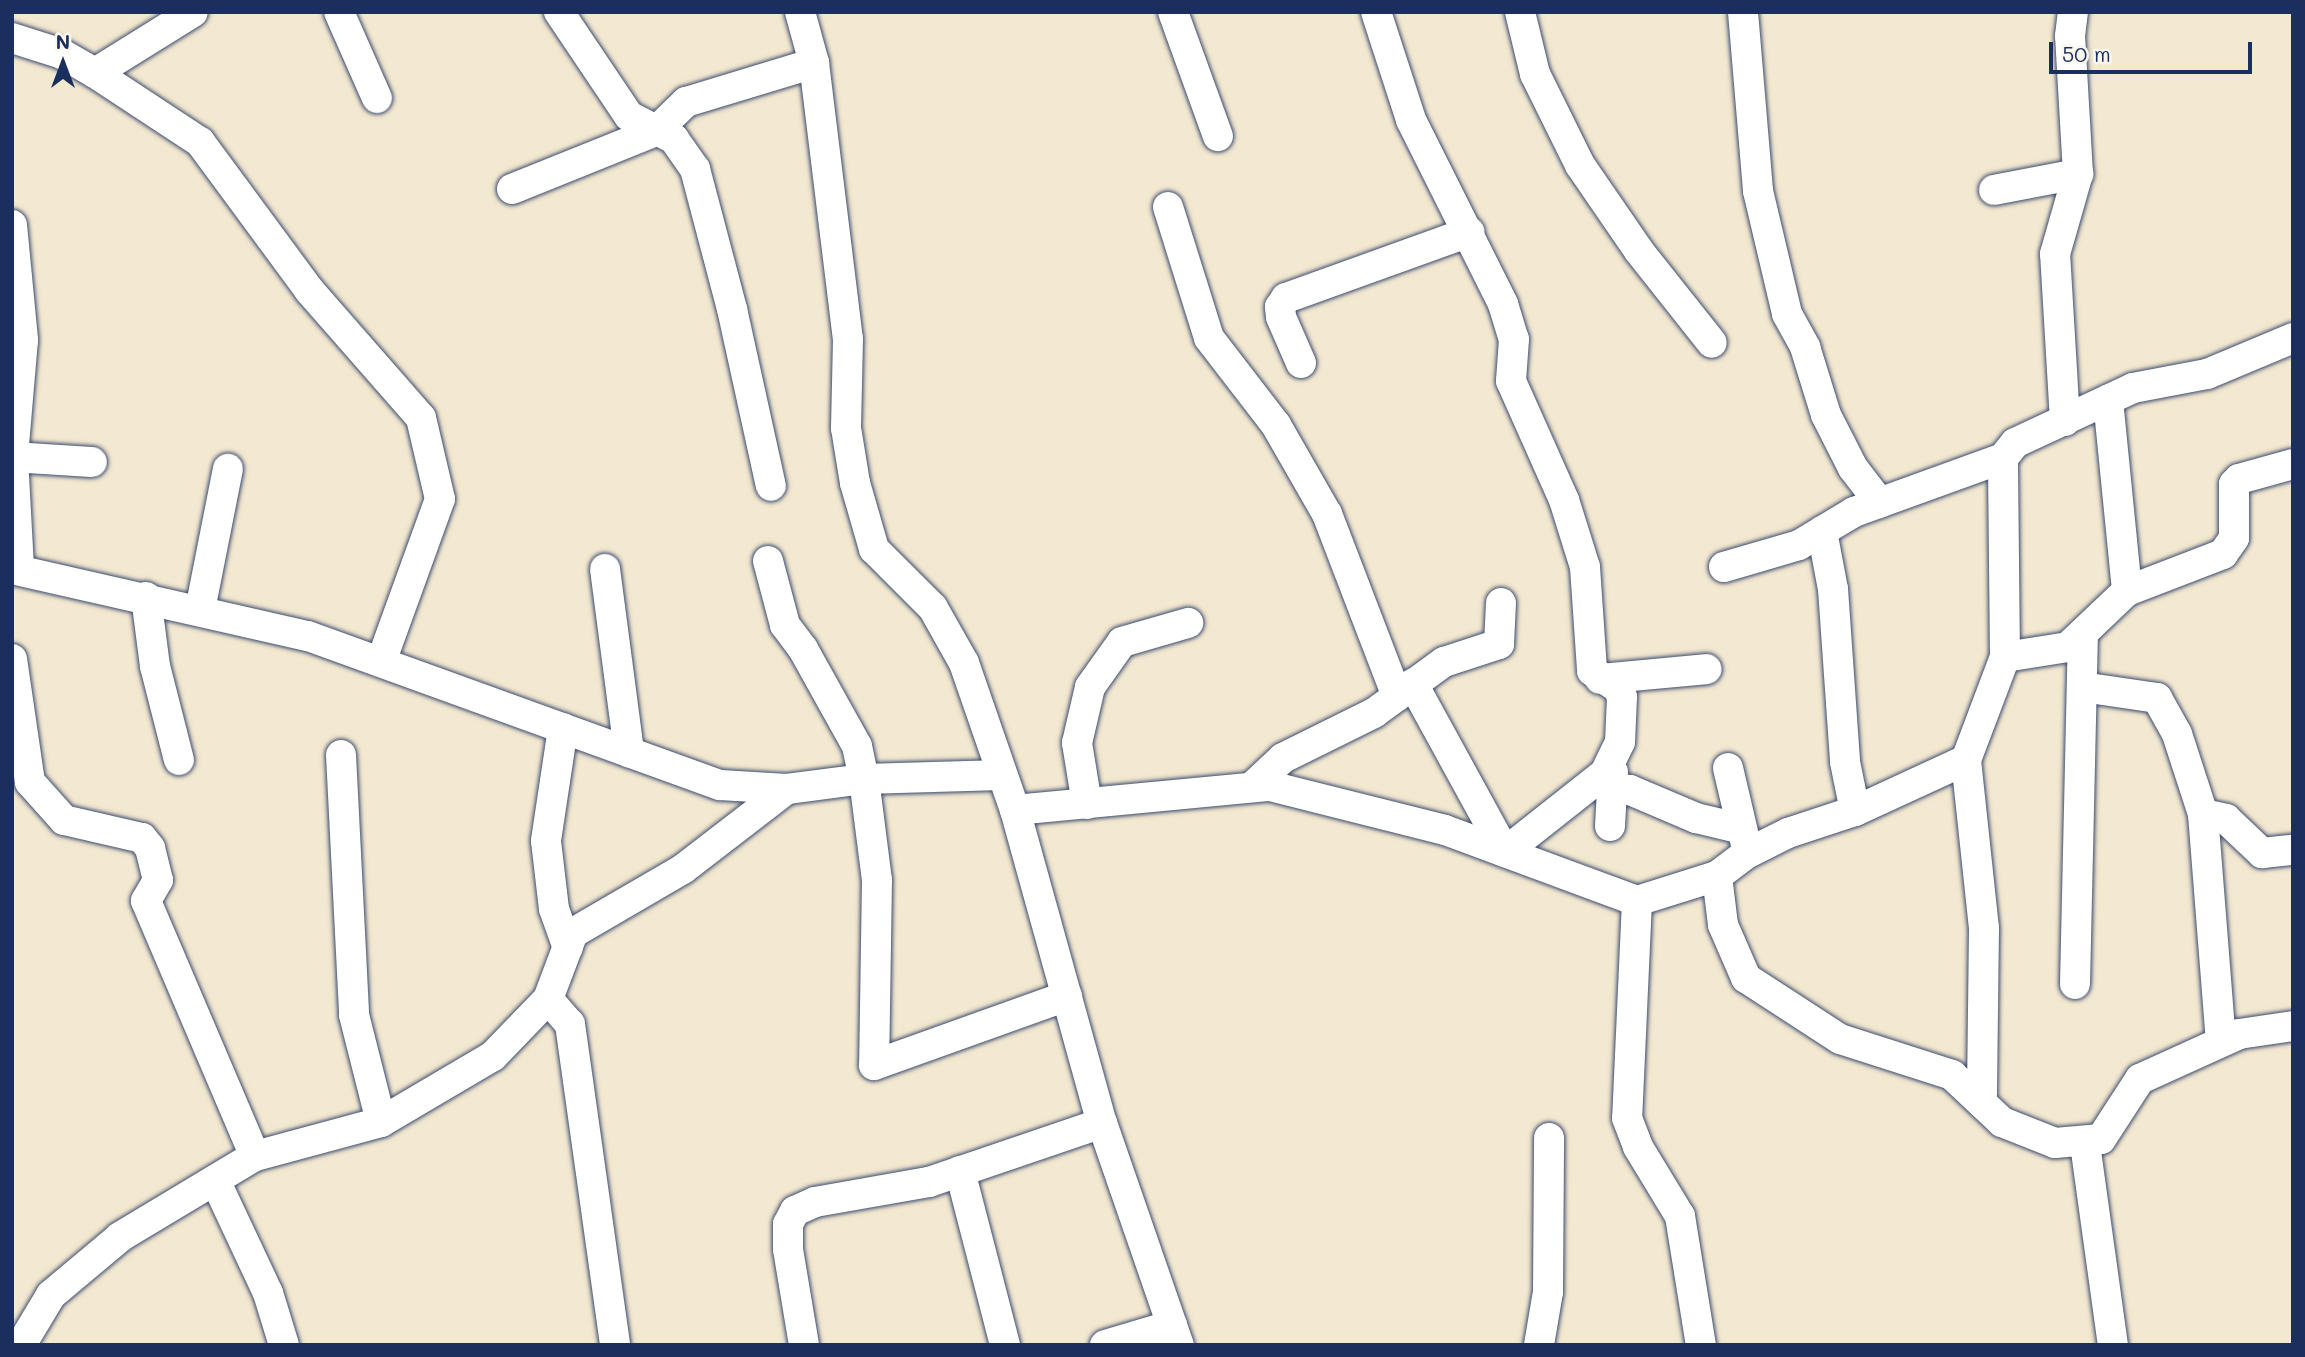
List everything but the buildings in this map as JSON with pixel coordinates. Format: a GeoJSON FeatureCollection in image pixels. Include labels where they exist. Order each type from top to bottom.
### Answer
{"type":"FeatureCollection","features":[{"type":"Feature","properties":{"kind":"street"},"geometry":{"type":"LineString","coordinates":[[95,73],[193,12]]}},
{"type":"Feature","properties":{"kind":"street"},"geometry":{"type":"LineString","coordinates":[[340,12],[377,97]]}},
{"type":"Feature","properties":{"kind":"street"},"geometry":{"type":"LineString","coordinates":[[559,12],[629,116],[674,139],[695,169],[771,486]]}},
{"type":"Feature","properties":{"kind":"street"},"geometry":{"type":"LineString","coordinates":[[800,12],[814,63],[848,340],[846,428],[855,483],[874,549],[933,608],[951,636],[1015,810],[1102,1123],[1175,1335],[1105,1345]]}},
{"type":"Feature","properties":{"kind":"street"},"geometry":{"type":"LineString","coordinates":[[1173,12],[1218,136]]}},
{"type":"Feature","properties":{"kind":"street"},"geometry":{"type":"LineString","coordinates":[[1376,12],[1411,120],[1503,304],[1514,339],[1511,381],[1517,399],[1542,446],[1578,540],[1586,568],[1588,653],[1592,671],[1600,679],[1618,688],[1622,696],[1620,742],[1610,826]]}},
{"type":"Feature","properties":{"kind":"street"},"geometry":{"type":"LineString","coordinates":[[1520,12],[1535,74],[1580,165],[1639,251],[1712,344]]}},
{"type":"Feature","properties":{"kind":"street"},"geometry":{"type":"LineString","coordinates":[[1743,12],[1758,191],[1787,314],[1805,347],[1826,415],[1853,468],[1880,503]]}},
{"type":"Feature","properties":{"kind":"street"},"geometry":{"type":"LineString","coordinates":[[2065,421],[2055,254],[2078,173],[2070,36],[2073,12]]}},
{"type":"Feature","properties":{"kind":"street"},"geometry":{"type":"LineString","coordinates":[[12,38],[62,54],[200,142],[309,290],[421,418],[440,499],[381,662]]}},
{"type":"Feature","properties":{"kind":"street"},"geometry":{"type":"LineString","coordinates":[[512,189],[656,131],[686,102],[814,63]]}},
{"type":"Feature","properties":{"kind":"street"},"geometry":{"type":"LineString","coordinates":[[1994,190],[2078,173]]}},
{"type":"Feature","properties":{"kind":"street"},"geometry":{"type":"LineString","coordinates":[[1168,207],[1209,338],[1276,425],[1327,514],[1405,690],[1505,852]]}},
{"type":"Feature","properties":{"kind":"street"},"geometry":{"type":"LineString","coordinates":[[12,225],[23,340],[13,457],[16,568],[308,636],[720,785],[787,789],[864,779],[1002,775]]}},
{"type":"Feature","properties":{"kind":"street"},"geometry":{"type":"LineString","coordinates":[[1301,363],[1281,317],[1280,307],[1286,298],[1469,232]]}},
{"type":"Feature","properties":{"kind":"street"},"geometry":{"type":"LineString","coordinates":[[1724,568],[1799,544],[1880,503],[2003,458],[2015,443],[2133,388],[2207,374],[2293,338]]}},
{"type":"Feature","properties":{"kind":"street"},"geometry":{"type":"LineString","coordinates":[[2108,400],[2127,591]]}},
{"type":"Feature","properties":{"kind":"street"},"geometry":{"type":"LineString","coordinates":[[13,457],[92,462]]}},
{"type":"Feature","properties":{"kind":"street"},"geometry":{"type":"LineString","coordinates":[[1982,1104],[1984,928],[1966,760],[2005,657],[2003,458]]}},
{"type":"Feature","properties":{"kind":"street"},"geometry":{"type":"LineString","coordinates":[[2005,657],[2068,647],[2083,637],[2127,591],[2223,554],[2234,538],[2234,484],[2239,479],[2293,464]]}},
{"type":"Feature","properties":{"kind":"street"},"geometry":{"type":"LineString","coordinates":[[200,610],[228,468]]}},
{"type":"Feature","properties":{"kind":"street"},"geometry":{"type":"LineString","coordinates":[[1822,531],[1833,589],[1845,762],[1855,811]]}},
{"type":"Feature","properties":{"kind":"street"},"geometry":{"type":"LineString","coordinates":[[768,561],[785,625],[803,649],[857,746],[864,779],[877,880],[874,1065],[1067,996]]}},
{"type":"Feature","properties":{"kind":"street"},"geometry":{"type":"LineString","coordinates":[[605,569],[629,752]]}},
{"type":"Feature","properties":{"kind":"street"},"geometry":{"type":"LineString","coordinates":[[146,597],[155,666],[180,760]]}},
{"type":"Feature","properties":{"kind":"street"},"geometry":{"type":"LineString","coordinates":[[1253,786],[1283,758],[1374,713],[1444,662],[1499,644],[1501,603]]}},
{"type":"Feature","properties":{"kind":"street"},"geometry":{"type":"LineString","coordinates":[[1087,804],[1077,743],[1090,687],[1122,642],[1188,623]]}},
{"type":"Feature","properties":{"kind":"street"},"geometry":{"type":"LineString","coordinates":[[2075,984],[2083,637]]}},
{"type":"Feature","properties":{"kind":"street"},"geometry":{"type":"LineString","coordinates":[[12,660],[30,782],[64,820],[142,838],[150,848],[158,880],[146,901],[255,1156]]}},
{"type":"Feature","properties":{"kind":"street"},"geometry":{"type":"LineString","coordinates":[[1600,679],[1707,669]]}},
{"type":"Feature","properties":{"kind":"street"},"geometry":{"type":"LineString","coordinates":[[2082,687],[2157,698],[2177,734],[2203,814],[2221,1041]]}},
{"type":"Feature","properties":{"kind":"street"},"geometry":{"type":"LineString","coordinates":[[563,728],[547,841],[554,909],[568,948]]}},
{"type":"Feature","properties":{"kind":"street"},"geometry":{"type":"LineString","coordinates":[[341,755],[354,1015],[382,1122]]}},
{"type":"Feature","properties":{"kind":"street"},"geometry":{"type":"LineString","coordinates":[[1505,852],[1605,772],[1745,841],[1788,833],[1855,811],[1966,760]]}},
{"type":"Feature","properties":{"kind":"street"},"geometry":{"type":"LineString","coordinates":[[1728,768],[1745,841]]}},
{"type":"Feature","properties":{"kind":"street"},"geometry":{"type":"LineString","coordinates":[[1015,810],[1270,786],[1446,830],[1637,901],[1717,876],[1745,841]]}},
{"type":"Feature","properties":{"kind":"street"},"geometry":{"type":"LineString","coordinates":[[21,1345],[51,1295],[120,1237],[255,1156],[382,1122],[493,1056],[548,999],[573,933],[683,869],[787,789]]}},
{"type":"Feature","properties":{"kind":"street"},"geometry":{"type":"LineString","coordinates":[[2203,814],[2226,819],[2262,853],[2293,850]]}},
{"type":"Feature","properties":{"kind":"street"},"geometry":{"type":"LineString","coordinates":[[1717,876],[1723,925],[1746,978],[1840,1039],[1952,1075],[2002,1122],[2055,1143],[2085,1144],[2101,1139],[2140,1079],[2221,1041],[2293,1026]]}},
{"type":"Feature","properties":{"kind":"street"},"geometry":{"type":"LineString","coordinates":[[1637,901],[1627,1118],[1638,1147],[1680,1216],[1701,1345]]}},
{"type":"Feature","properties":{"kind":"street"},"geometry":{"type":"LineString","coordinates":[[548,999],[570,1024],[614,1345]]}},
{"type":"Feature","properties":{"kind":"street"},"geometry":{"type":"LineString","coordinates":[[804,1345],[788,1249],[788,1224],[795,1210],[815,1202],[929,1182],[1102,1123]]}},
{"type":"Feature","properties":{"kind":"street"},"geometry":{"type":"LineString","coordinates":[[1539,1345],[1548,1292],[1549,1138]]}},
{"type":"Feature","properties":{"kind":"street"},"geometry":{"type":"LineString","coordinates":[[2085,1144],[2113,1345]]}},
{"type":"Feature","properties":{"kind":"street"},"geometry":{"type":"LineString","coordinates":[[960,1171],[1005,1345]]}},
{"type":"Feature","properties":{"kind":"street"},"geometry":{"type":"LineString","coordinates":[[215,1180],[268,1293],[284,1345]]}}]}
